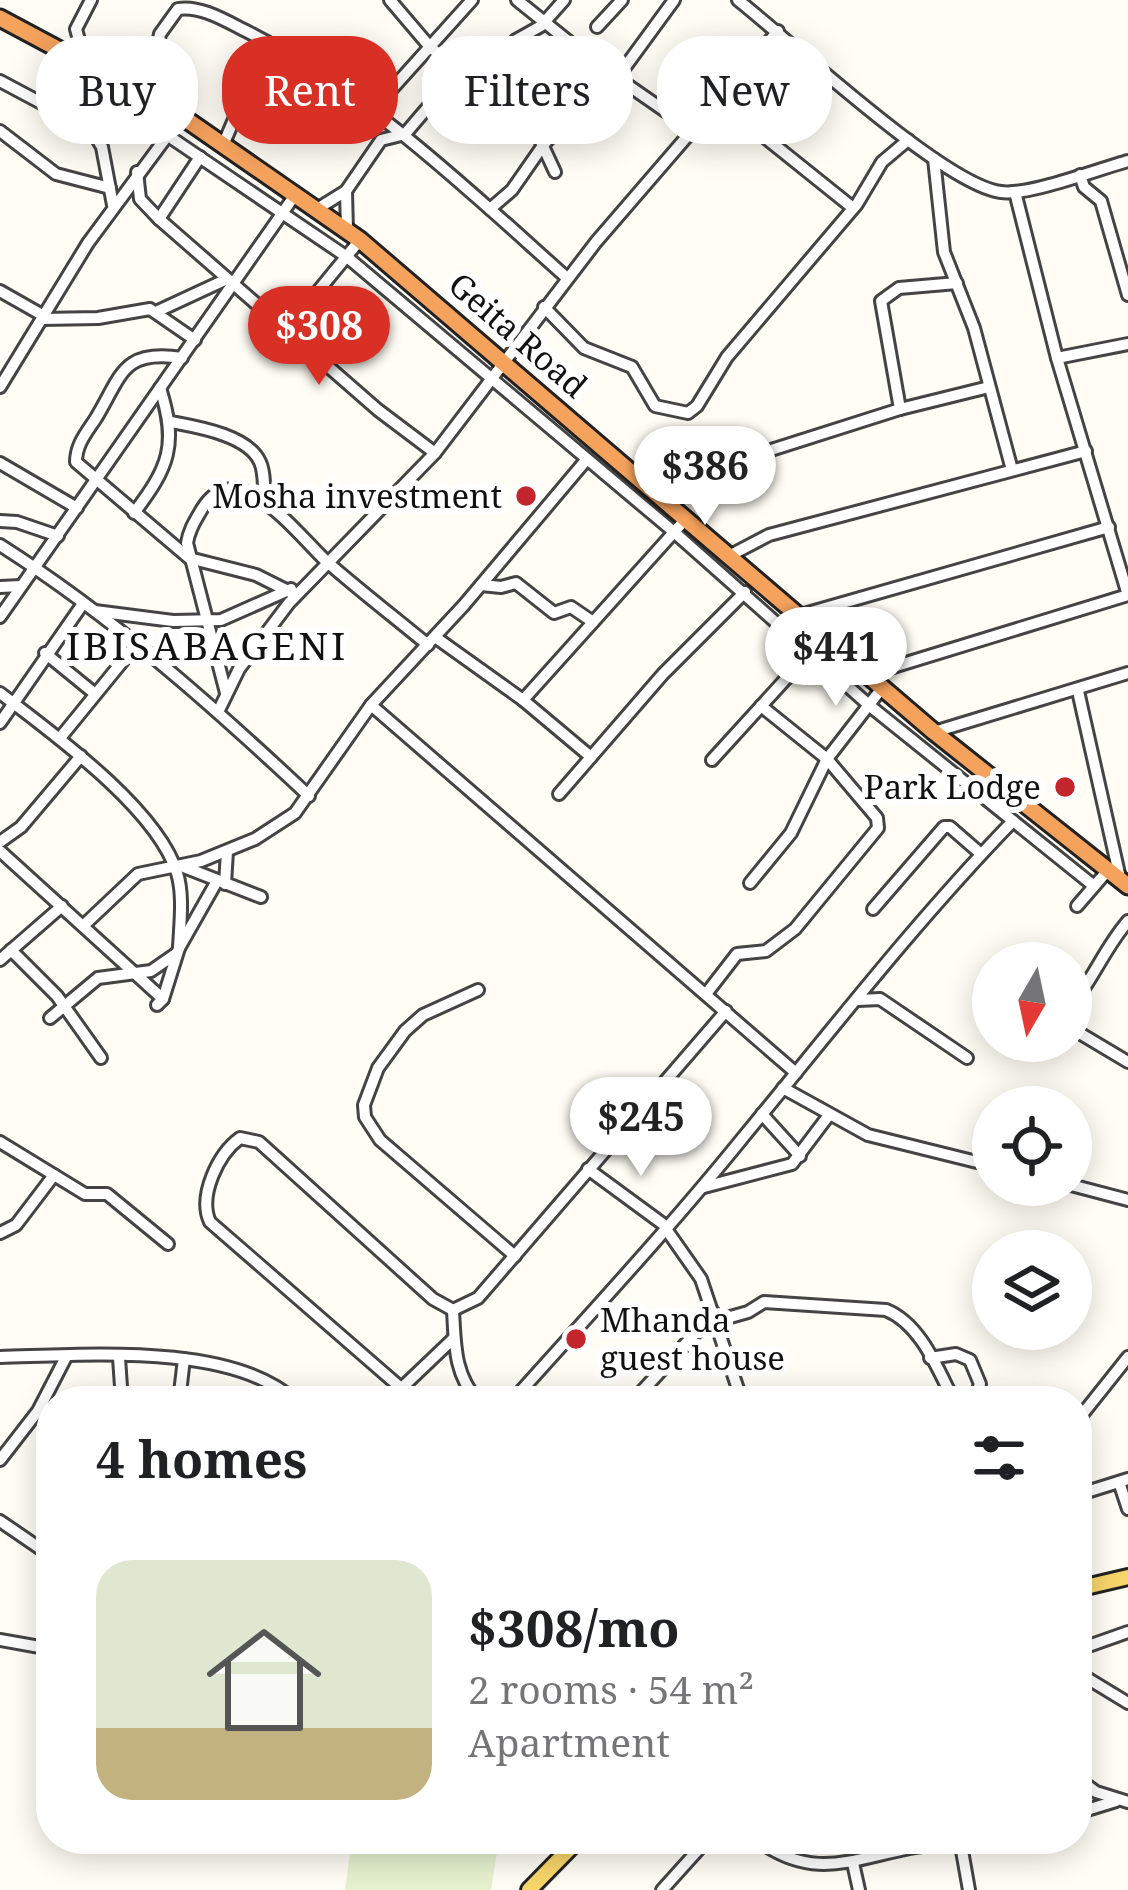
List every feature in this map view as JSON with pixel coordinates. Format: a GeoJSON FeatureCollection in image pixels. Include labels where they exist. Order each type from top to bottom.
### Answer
{"type":"FeatureCollection","features":[{"type":"Feature","properties":{"kind":"highway","name":"Geita Road"},"geometry":{"type":"LineString","coordinates":[[0,14],[41,36]]}},
{"type":"Feature","properties":{"kind":"highway","name":"Geita Road"},"geometry":{"type":"LineString","coordinates":[[225,144],[354,236],[504,361],[661,499],[679,527],[727,556],[750,587],[796,616],[934,732],[1121,874]]}},
{"type":"Feature","properties":{"kind":"main road"},"geometry":{"type":"LineString","coordinates":[[1092,1585],[1128,1577]]}},
{"type":"Feature","properties":{"kind":"main road"},"geometry":{"type":"LineString","coordinates":[[529,1890],[564,1854]]}},
{"type":"Feature","properties":{"kind":"street"},"geometry":{"type":"LineString","coordinates":[[78,36],[76,29],[91,0]]}},
{"type":"Feature","properties":{"kind":"street"},"geometry":{"type":"LineString","coordinates":[[390,0],[422,38]]}},
{"type":"Feature","properties":{"kind":"street"},"geometry":{"type":"LineString","coordinates":[[440,36],[472,0]]}},
{"type":"Feature","properties":{"kind":"street"},"geometry":{"type":"LineString","coordinates":[[517,0],[562,36]]}},
{"type":"Feature","properties":{"kind":"street"},"geometry":{"type":"LineString","coordinates":[[522,36],[544,22],[564,0]]}},
{"type":"Feature","properties":{"kind":"street"},"geometry":{"type":"LineString","coordinates":[[597,27],[622,0]]}},
{"type":"Feature","properties":{"kind":"street"},"geometry":{"type":"LineString","coordinates":[[633,51],[674,0]]}},
{"type":"Feature","properties":{"kind":"street"},"geometry":{"type":"LineString","coordinates":[[738,0],[908,140],[986,188],[1015,192],[1128,161]]}},
{"type":"Feature","properties":{"kind":"street"},"geometry":{"type":"LineString","coordinates":[[160,36],[181,4],[255,36]]}},
{"type":"Feature","properties":{"kind":"street"},"geometry":{"type":"LineString","coordinates":[[0,14],[45,36]]}},
{"type":"Feature","properties":{"kind":"street"},"geometry":{"type":"LineString","coordinates":[[774,36],[778,32]]}},
{"type":"Feature","properties":{"kind":"street"},"geometry":{"type":"LineString","coordinates":[[398,82],[422,56]]}},
{"type":"Feature","properties":{"kind":"street"},"geometry":{"type":"LineString","coordinates":[[0,81],[92,130],[102,147],[113,206]]}},
{"type":"Feature","properties":{"kind":"street"},"geometry":{"type":"LineString","coordinates":[[317,209],[346,191],[381,140],[405,134],[422,114]]}},
{"type":"Feature","properties":{"kind":"street"},"geometry":{"type":"LineString","coordinates":[[398,129],[567,278]]}},
{"type":"Feature","properties":{"kind":"street"},"geometry":{"type":"LineString","coordinates":[[0,130],[56,174],[110,188]]}},
{"type":"Feature","properties":{"kind":"street"},"geometry":{"type":"LineString","coordinates":[[544,308],[584,348],[632,367],[656,406],[688,413],[727,357],[853,208],[889,154],[908,140]]}},
{"type":"Feature","properties":{"kind":"street"},"geometry":{"type":"LineString","coordinates":[[0,150],[11,141]]}},
{"type":"Feature","properties":{"kind":"street"},"geometry":{"type":"LineString","coordinates":[[0,387],[113,206],[160,144]]}},
{"type":"Feature","properties":{"kind":"street"},"geometry":{"type":"LineString","coordinates":[[180,144],[347,257],[587,459],[679,527],[750,587],[809,652],[869,704],[1094,886]]}},
{"type":"Feature","properties":{"kind":"street"},"geometry":{"type":"LineString","coordinates":[[490,209],[512,190],[544,144]]}},
{"type":"Feature","properties":{"kind":"street"},"geometry":{"type":"LineString","coordinates":[[544,144],[556,172]]}},
{"type":"Feature","properties":{"kind":"street"},"geometry":{"type":"LineString","coordinates":[[86,608],[206,621],[238,615],[305,584],[435,453],[567,278],[679,144]]}},
{"type":"Feature","properties":{"kind":"street"},"geometry":{"type":"LineString","coordinates":[[773,144],[853,208]]}},
{"type":"Feature","properties":{"kind":"street"},"geometry":{"type":"LineString","coordinates":[[158,219],[200,157]]}},
{"type":"Feature","properties":{"kind":"street"},"geometry":{"type":"LineString","coordinates":[[934,159],[940,237],[1012,470]]}},
{"type":"Feature","properties":{"kind":"street"},"geometry":{"type":"LineString","coordinates":[[137,172],[140,199],[158,219],[378,410],[435,453]]}},
{"type":"Feature","properties":{"kind":"street"},"geometry":{"type":"LineString","coordinates":[[1080,175],[1084,187],[1101,201],[1124,266],[1128,295]]}},
{"type":"Feature","properties":{"kind":"street"},"geometry":{"type":"LineString","coordinates":[[286,329],[347,257],[354,236],[346,191]]}},
{"type":"Feature","properties":{"kind":"street"},"geometry":{"type":"LineString","coordinates":[[866,675],[1128,595],[1124,567],[1058,358],[1015,192]]}},
{"type":"Feature","properties":{"kind":"street"},"geometry":{"type":"LineString","coordinates":[[0,617],[295,195]]}},
{"type":"Feature","properties":{"kind":"street"},"geometry":{"type":"LineString","coordinates":[[0,291],[43,317],[98,318],[141,309],[158,311],[230,282]]}},
{"type":"Feature","properties":{"kind":"street"},"geometry":{"type":"LineString","coordinates":[[900,410],[881,301],[898,288],[956,283]]}},
{"type":"Feature","properties":{"kind":"street"},"geometry":{"type":"LineString","coordinates":[[158,311],[195,340]]}},
{"type":"Feature","properties":{"kind":"street"},"geometry":{"type":"LineString","coordinates":[[1058,358],[1128,344]]}},
{"type":"Feature","properties":{"kind":"street"},"geometry":{"type":"LineString","coordinates":[[182,358],[147,356],[119,373],[75,454],[81,470],[189,558],[256,575],[291,593]]}},
{"type":"Feature","properties":{"kind":"street"},"geometry":{"type":"LineString","coordinates":[[661,499],[700,473],[989,387]]}},
{"type":"Feature","properties":{"kind":"street"},"geometry":{"type":"LineString","coordinates":[[134,513],[161,472],[171,422],[160,388]]}},
{"type":"Feature","properties":{"kind":"street"},"geometry":{"type":"LineString","coordinates":[[171,422],[230,438],[251,451],[261,464],[264,501]]}},
{"type":"Feature","properties":{"kind":"street"},"geometry":{"type":"LineString","coordinates":[[727,556],[769,535],[1086,452]]}},
{"type":"Feature","properties":{"kind":"street"},"geometry":{"type":"LineString","coordinates":[[84,925],[138,874],[180,868],[280,824],[310,796],[371,705],[432,641],[587,459]]}},
{"type":"Feature","properties":{"kind":"street"},"geometry":{"type":"LineString","coordinates":[[0,464],[77,508]]}},
{"type":"Feature","properties":{"kind":"street"},"geometry":{"type":"LineString","coordinates":[[225,690],[189,558],[189,532],[214,492],[246,491],[264,501],[327,561],[432,641],[523,700],[592,757]]}},
{"type":"Feature","properties":{"kind":"street"},"geometry":{"type":"LineString","coordinates":[[0,521],[58,536]]}},
{"type":"Feature","properties":{"kind":"street"},"geometry":{"type":"LineString","coordinates":[[523,700],[679,527]]}},
{"type":"Feature","properties":{"kind":"street"},"geometry":{"type":"LineString","coordinates":[[796,616],[1108,527]]}},
{"type":"Feature","properties":{"kind":"street"},"geometry":{"type":"LineString","coordinates":[[0,545],[199,696],[310,796]]}},
{"type":"Feature","properties":{"kind":"street"},"geometry":{"type":"LineString","coordinates":[[481,585],[516,583],[554,613],[571,607],[593,622]]}},
{"type":"Feature","properties":{"kind":"street"},"geometry":{"type":"LineString","coordinates":[[0,587],[21,586]]}},
{"type":"Feature","properties":{"kind":"street"},"geometry":{"type":"LineString","coordinates":[[560,794],[663,674],[750,587]]}},
{"type":"Feature","properties":{"kind":"street"},"geometry":{"type":"LineString","coordinates":[[218,712],[225,690],[291,593]]}},
{"type":"Feature","properties":{"kind":"street"},"geometry":{"type":"LineString","coordinates":[[0,723],[45,653],[86,608]]}},
{"type":"Feature","properties":{"kind":"street"},"geometry":{"type":"LineString","coordinates":[[712,760],[823,638]]}},
{"type":"Feature","properties":{"kind":"street"},"geometry":{"type":"LineString","coordinates":[[60,738],[135,646]]}},
{"type":"Feature","properties":{"kind":"street"},"geometry":{"type":"LineString","coordinates":[[45,653],[94,693]]}},
{"type":"Feature","properties":{"kind":"street"},"geometry":{"type":"LineString","coordinates":[[934,732],[1078,692],[1128,673]]}},
{"type":"Feature","properties":{"kind":"street"},"geometry":{"type":"LineString","coordinates":[[750,883],[790,833],[826,759],[882,688]]}},
{"type":"Feature","properties":{"kind":"street"},"geometry":{"type":"LineString","coordinates":[[199,696],[225,690]]}},
{"type":"Feature","properties":{"kind":"street"},"geometry":{"type":"LineString","coordinates":[[0,692],[60,738],[128,801],[180,868],[261,897]]}},
{"type":"Feature","properties":{"kind":"street"},"geometry":{"type":"LineString","coordinates":[[1077,906],[1094,886],[1121,874],[1078,692]]}},
{"type":"Feature","properties":{"kind":"street"},"geometry":{"type":"LineString","coordinates":[[371,705],[796,1073]]}},
{"type":"Feature","properties":{"kind":"street"},"geometry":{"type":"LineString","coordinates":[[706,994],[737,954],[766,951],[798,927],[878,828],[877,818],[826,759],[761,706]]}},
{"type":"Feature","properties":{"kind":"street"},"geometry":{"type":"LineString","coordinates":[[0,842],[21,827],[81,756]]}},
{"type":"Feature","properties":{"kind":"street"},"geometry":{"type":"LineString","coordinates":[[525,1386],[701,1188],[915,925],[1013,821]]}},
{"type":"Feature","properties":{"kind":"street"},"geometry":{"type":"LineString","coordinates":[[873,909],[944,827],[981,854]]}},
{"type":"Feature","properties":{"kind":"street"},"geometry":{"type":"LineString","coordinates":[[0,851],[136,972],[160,1002],[178,950],[221,882],[227,851]]}},
{"type":"Feature","properties":{"kind":"street"},"geometry":{"type":"LineString","coordinates":[[178,950],[180,868]]}},
{"type":"Feature","properties":{"kind":"street"},"geometry":{"type":"LineString","coordinates":[[0,960],[62,906]]}},
{"type":"Feature","properties":{"kind":"street"},"geometry":{"type":"LineString","coordinates":[[1092,978],[1109,942],[1128,920]]}},
{"type":"Feature","properties":{"kind":"street"},"geometry":{"type":"LineString","coordinates":[[11,950],[64,1007],[101,1058]]}},
{"type":"Feature","properties":{"kind":"street"},"geometry":{"type":"LineString","coordinates":[[50,1018],[98,978],[151,971],[178,950]]}},
{"type":"Feature","properties":{"kind":"street"},"geometry":{"type":"LineString","coordinates":[[478,990],[436,1006],[405,1030],[367,1089],[365,1117],[380,1140],[515,1256]]}},
{"type":"Feature","properties":{"kind":"street"},"geometry":{"type":"LineString","coordinates":[[858,1000],[880,998],[967,1058]]}},
{"type":"Feature","properties":{"kind":"street"},"geometry":{"type":"LineString","coordinates":[[453,1310],[478,1298],[726,1011]]}},
{"type":"Feature","properties":{"kind":"street"},"geometry":{"type":"LineString","coordinates":[[1092,1041],[1128,1062]]}},
{"type":"Feature","properties":{"kind":"street"},"geometry":{"type":"LineString","coordinates":[[783,1088],[868,1135],[972,1161]]}},
{"type":"Feature","properties":{"kind":"street"},"geometry":{"type":"LineString","coordinates":[[763,1114],[800,1156]]}},
{"type":"Feature","properties":{"kind":"street"},"geometry":{"type":"LineString","coordinates":[[701,1188],[792,1164],[830,1115]]}},
{"type":"Feature","properties":{"kind":"street"},"geometry":{"type":"LineString","coordinates":[[398,1386],[210,1222],[207,1203],[226,1150],[240,1138],[259,1142],[433,1299],[453,1310]]}},
{"type":"Feature","properties":{"kind":"street"},"geometry":{"type":"LineString","coordinates":[[0,1142],[85,1194],[107,1194],[168,1244]]}},
{"type":"Feature","properties":{"kind":"street"},"geometry":{"type":"LineString","coordinates":[[588,1169],[667,1228],[701,1279],[734,1386]]}},
{"type":"Feature","properties":{"kind":"street"},"geometry":{"type":"LineString","coordinates":[[0,1233],[16,1225],[54,1175]]}},
{"type":"Feature","properties":{"kind":"street"},"geometry":{"type":"LineString","coordinates":[[1092,1191],[1128,1201]]}},
{"type":"Feature","properties":{"kind":"street"},"geometry":{"type":"LineString","coordinates":[[648,1386],[715,1317],[748,1312],[764,1302],[881,1309],[901,1317],[946,1386]]}},
{"type":"Feature","properties":{"kind":"street"},"geometry":{"type":"LineString","coordinates":[[453,1310],[460,1374],[468,1386]]}},
{"type":"Feature","properties":{"kind":"street"},"geometry":{"type":"LineString","coordinates":[[402,1386],[454,1338]]}},
{"type":"Feature","properties":{"kind":"street"},"geometry":{"type":"LineString","coordinates":[[930,1358],[956,1354],[970,1360],[979,1386]]}},
{"type":"Feature","properties":{"kind":"street"},"geometry":{"type":"LineString","coordinates":[[0,1357],[184,1359],[241,1368],[268,1386]]}},
{"type":"Feature","properties":{"kind":"street"},"geometry":{"type":"LineString","coordinates":[[51,1386],[66,1357]]}},
{"type":"Feature","properties":{"kind":"street"},"geometry":{"type":"LineString","coordinates":[[119,1358],[121,1386]]}},
{"type":"Feature","properties":{"kind":"street"},"geometry":{"type":"LineString","coordinates":[[1092,1402],[1128,1358]]}},
{"type":"Feature","properties":{"kind":"street"},"geometry":{"type":"LineString","coordinates":[[181,1386],[184,1359]]}},
{"type":"Feature","properties":{"kind":"street"},"geometry":{"type":"LineString","coordinates":[[0,1460],[36,1414]]}},
{"type":"Feature","properties":{"kind":"street"},"geometry":{"type":"LineString","coordinates":[[1092,1490],[1124,1480],[1128,1509]]}},
{"type":"Feature","properties":{"kind":"street"},"geometry":{"type":"LineString","coordinates":[[0,1521],[36,1546]]}},
{"type":"Feature","properties":{"kind":"street"},"geometry":{"type":"LineString","coordinates":[[1092,1645],[1128,1632]]}},
{"type":"Feature","properties":{"kind":"street"},"geometry":{"type":"LineString","coordinates":[[0,1640],[36,1646]]}},
{"type":"Feature","properties":{"kind":"street"},"geometry":{"type":"LineString","coordinates":[[1092,1681],[1128,1703]]}},
{"type":"Feature","properties":{"kind":"street"},"geometry":{"type":"LineString","coordinates":[[1092,1789],[1124,1801]]}},
{"type":"Feature","properties":{"kind":"street"},"geometry":{"type":"LineString","coordinates":[[1092,1809],[1124,1801]]}},
{"type":"Feature","properties":{"kind":"street"},"geometry":{"type":"LineString","coordinates":[[662,1890],[691,1854]]}},
{"type":"Feature","properties":{"kind":"street"},"geometry":{"type":"LineString","coordinates":[[782,1854],[836,1866],[887,1854]]}},
{"type":"Feature","properties":{"kind":"street"},"geometry":{"type":"LineString","coordinates":[[963,1854],[969,1890]]}},
{"type":"Feature","properties":{"kind":"street"},"geometry":{"type":"LineString","coordinates":[[853,1863],[859,1890]]}},
{"type":"Feature","properties":{"kind":"green space"},"geometry":{"type":"Polygon","coordinates":[[[350,1854],[497,1854],[491,1890],[345,1890],[350,1854]]]}},
{"type":"Feature","properties":{"kind":"place","name":"Mosha investment"},"geometry":{"type":"Point","coordinates":[526,496]}},
{"type":"Feature","properties":{"kind":"place","name":"Park Lodge"},"geometry":{"type":"Point","coordinates":[1065,787]}},
{"type":"Feature","properties":{"kind":"place","name":"Mhanda guest house"},"geometry":{"type":"Point","coordinates":[576,1339]}},
{"type":"Feature","properties":{"kind":"district","name":"IBISABAGENI"},"geometry":{"type":"Point","coordinates":[207,646]}}]}
